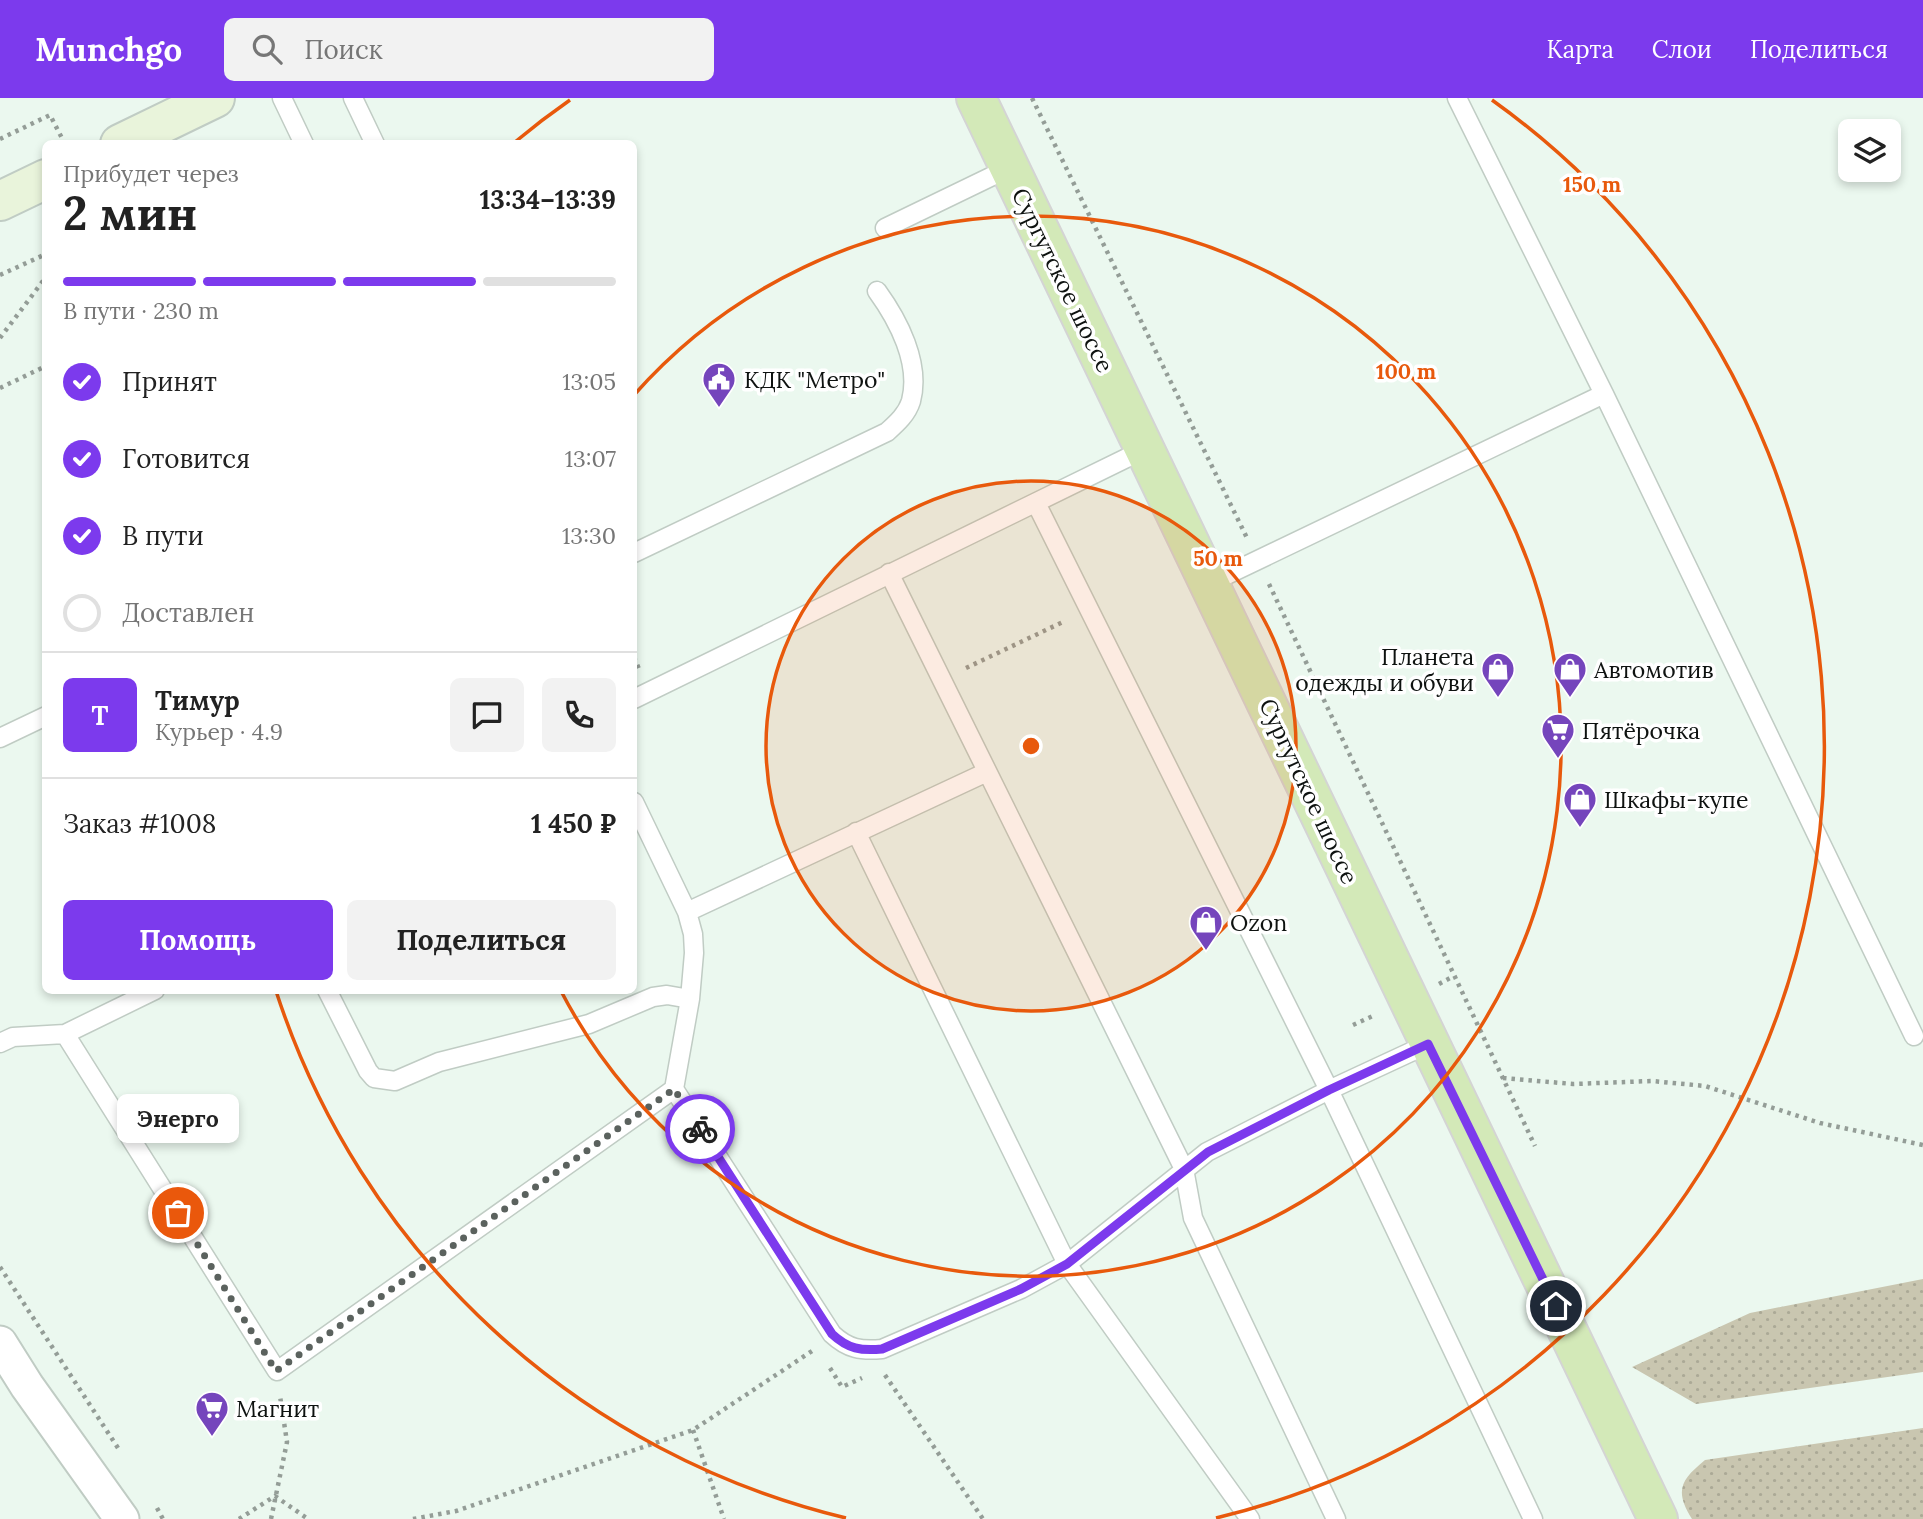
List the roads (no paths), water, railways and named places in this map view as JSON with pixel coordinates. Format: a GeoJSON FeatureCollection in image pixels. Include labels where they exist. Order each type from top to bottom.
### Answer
{"type":"FeatureCollection","features":[{"type":"Feature","properties":{"kind":"main road","name":"Сургутское шоссе"},"geometry":{"type":"LineString","coordinates":[[976,98],[1658,1519]]}},
{"type":"Feature","properties":{"kind":"main road","name":"Сургутское шоссе"},"geometry":{"type":"LineString","coordinates":[[1642,1485],[1667,1519]]}},
{"type":"Feature","properties":{"kind":"street"},"geometry":{"type":"LineString","coordinates":[[128,140],[215,98]]}},
{"type":"Feature","properties":{"kind":"street"},"geometry":{"type":"LineString","coordinates":[[0,201],[42,186]]}},
{"type":"Feature","properties":{"kind":"street"},"geometry":{"type":"LineString","coordinates":[[0,1343],[27,1386],[122,1519]]}},
{"type":"Feature","properties":{"kind":"lane"},"geometry":{"type":"LineString","coordinates":[[282,98],[302,140]]}},
{"type":"Feature","properties":{"kind":"lane"},"geometry":{"type":"LineString","coordinates":[[353,98],[373,140]]}},
{"type":"Feature","properties":{"kind":"lane"},"geometry":{"type":"LineString","coordinates":[[1457,98],[1604,394],[1914,1036]]}},
{"type":"Feature","properties":{"kind":"lane"},"geometry":{"type":"LineString","coordinates":[[885,228],[1009,168]]}},
{"type":"Feature","properties":{"kind":"lane"},"geometry":{"type":"LineString","coordinates":[[637,552],[887,432],[902,418],[911,400],[912,371],[906,342],[891,310],[877,291]]}},
{"type":"Feature","properties":{"kind":"lane"},"geometry":{"type":"LineString","coordinates":[[1210,583],[1604,394]]}},
{"type":"Feature","properties":{"kind":"lane"},"geometry":{"type":"LineString","coordinates":[[637,698],[1145,449]]}},
{"type":"Feature","properties":{"kind":"lane"},"geometry":{"type":"LineString","coordinates":[[1036,503],[1329,1090],[1533,1519]]}},
{"type":"Feature","properties":{"kind":"lane"},"geometry":{"type":"LineString","coordinates":[[889,573],[1184,1169],[1193,1218],[1333,1518]]}},
{"type":"Feature","properties":{"kind":"lane"},"geometry":{"type":"LineString","coordinates":[[0,738],[42,718]]}},
{"type":"Feature","properties":{"kind":"lane"},"geometry":{"type":"LineString","coordinates":[[687,912],[987,772]]}},
{"type":"Feature","properties":{"kind":"lane"},"geometry":{"type":"LineString","coordinates":[[637,808],[687,912],[693,934],[690,999],[674,1089],[832,1334],[843,1344],[860,1351],[882,1349],[1021,1289],[1067,1264],[1208,1152],[1329,1090],[1428,1044]]}},
{"type":"Feature","properties":{"kind":"lane"},"geometry":{"type":"LineString","coordinates":[[856,832],[1067,1264],[1250,1519]]}},
{"type":"Feature","properties":{"kind":"lane"},"geometry":{"type":"LineString","coordinates":[[0,1043],[13,1037],[65,1034],[147,994]]}},
{"type":"Feature","properties":{"kind":"lane"},"geometry":{"type":"LineString","coordinates":[[329,994],[368,1071],[374,1079],[395,1082],[459,1056],[589,1024],[653,997],[667,995],[690,999]]}},
{"type":"Feature","properties":{"kind":"lane"},"geometry":{"type":"LineString","coordinates":[[65,1034],[276,1371],[674,1089]]}},
{"type":"Feature","properties":{"kind":"place","name":"КДК \"Метро\""},"geometry":{"type":"Point","coordinates":[719,409]}},
{"type":"Feature","properties":{"kind":"place","name":"Планета одежды и обуви"},"geometry":{"type":"Point","coordinates":[1498,699]}},
{"type":"Feature","properties":{"kind":"place","name":"Автомотив"},"geometry":{"type":"Point","coordinates":[1570,699]}},
{"type":"Feature","properties":{"kind":"place","name":"Пятёрочка"},"geometry":{"type":"Point","coordinates":[1558,760]}},
{"type":"Feature","properties":{"kind":"place","name":"Шкафы-купе"},"geometry":{"type":"Point","coordinates":[1580,829]}},
{"type":"Feature","properties":{"kind":"place","name":"Ozon"},"geometry":{"type":"Point","coordinates":[1206,952]}},
{"type":"Feature","properties":{"kind":"place","name":"Энерго"},"geometry":{"type":"Point","coordinates":[178,1213]}},
{"type":"Feature","properties":{"kind":"place","name":"Магнит"},"geometry":{"type":"Point","coordinates":[212,1438]}}]}
